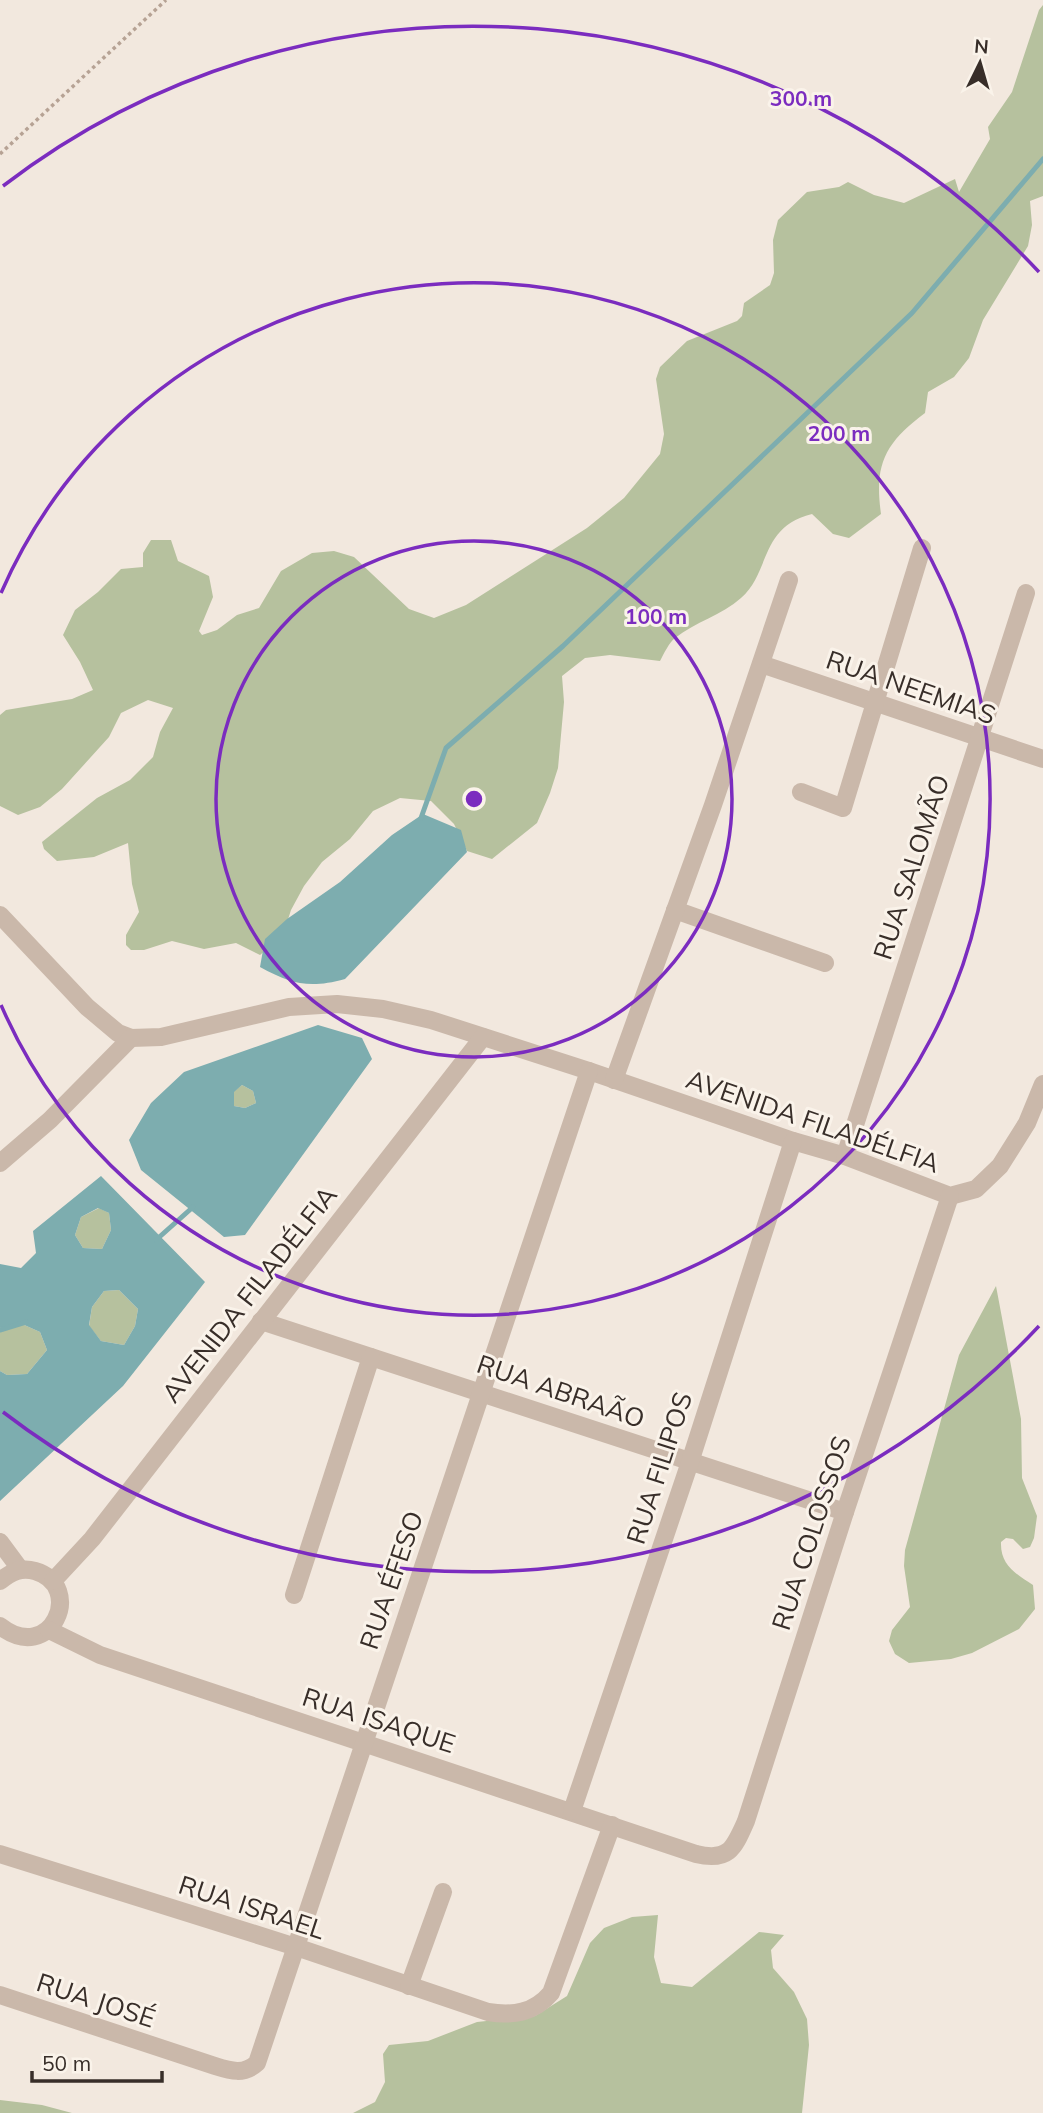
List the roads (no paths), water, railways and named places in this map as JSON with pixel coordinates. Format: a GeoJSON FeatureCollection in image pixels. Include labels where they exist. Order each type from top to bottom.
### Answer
{"type":"FeatureCollection","features":[{"type":"Feature","properties":{"kind":"street"},"geometry":{"type":"LineString","coordinates":[[801,792],[843,808],[922,548]]}},
{"type":"Feature","properties":{"kind":"street"},"geometry":{"type":"LineString","coordinates":[[614,1080],[789,580]]}},
{"type":"Feature","properties":{"kind":"street","name":"RUA SALOMÃO"},"geometry":{"type":"LineString","coordinates":[[845,1156],[1026,593]]}},
{"type":"Feature","properties":{"kind":"street","name":"RUA NEEMIAS"},"geometry":{"type":"LineString","coordinates":[[761,664],[1043,759]]}},
{"type":"Feature","properties":{"kind":"street"},"geometry":{"type":"LineString","coordinates":[[675,910],[825,963]]}},
{"type":"Feature","properties":{"kind":"street"},"geometry":{"type":"LineString","coordinates":[[0,915],[97,1016],[118,1033],[131,1038],[83,1090],[0,1163]]}},
{"type":"Feature","properties":{"kind":"street","name":"AVENIDA FILADÉLFIA"},"geometry":{"type":"LineString","coordinates":[[131,1038],[161,1037],[289,1007],[337,1004],[383,1009],[431,1020],[589,1071],[793,1141],[845,1156],[950,1196],[976,1189],[1000,1166],[1027,1123],[1043,1084]]}},
{"type":"Feature","properties":{"kind":"street","name":"AVENIDA FILADÉLFIA"},"geometry":{"type":"LineString","coordinates":[[52,1581],[92,1539],[483,1037]]}},
{"type":"Feature","properties":{"kind":"street","name":"RUA ÉFESO"},"geometry":{"type":"LineString","coordinates":[[215,2066],[245,2071],[257,2063],[589,1071]]}},
{"type":"Feature","properties":{"kind":"street","name":"RUA FILIPOS"},"geometry":{"type":"LineString","coordinates":[[572,1811],[690,1462],[793,1141]]}},
{"type":"Feature","properties":{"kind":"street","name":"RUA COLOSSOS"},"geometry":{"type":"LineString","coordinates":[[696,1854],[719,1857],[733,1848],[738,1840],[950,1196]]}},
{"type":"Feature","properties":{"kind":"street","name":"RUA ABRAÃO"},"geometry":{"type":"LineString","coordinates":[[261,1321],[845,1512]]}},
{"type":"Feature","properties":{"kind":"street"},"geometry":{"type":"LineString","coordinates":[[294,1595],[371,1356]]}},
{"type":"Feature","properties":{"kind":"street"},"geometry":{"type":"LineString","coordinates":[[0,1542],[20,1569]]}},
{"type":"Feature","properties":{"kind":"street"},"geometry":{"type":"LineString","coordinates":[[0,1581],[20,1569],[43,1574],[52,1581],[59,1593],[61,1606],[57,1619],[49,1630],[37,1636],[23,1638],[10,1634],[0,1626]]}},
{"type":"Feature","properties":{"kind":"street","name":"RUA ISAQUE"},"geometry":{"type":"LineString","coordinates":[[49,1630],[100,1655],[696,1854]]}},
{"type":"Feature","properties":{"kind":"street","name":"RUA ISRAEL"},"geometry":{"type":"LineString","coordinates":[[0,1854],[296,1947],[488,2012],[508,2015],[542,2004],[551,1993],[612,1825]]}},
{"type":"Feature","properties":{"kind":"street"},"geometry":{"type":"LineString","coordinates":[[409,1986],[443,1892]]}},
{"type":"Feature","properties":{"kind":"street","name":"RUA JOSÉ"},"geometry":{"type":"LineString","coordinates":[[0,1995],[215,2066]]}},
{"type":"Feature","properties":{"kind":"water"},"geometry":{"type":"Polygon","coordinates":[[[423,814],[461,830],[467,852],[345,979],[321,984],[301,983],[260,967],[265,939],[287,919],[340,882],[392,835],[423,814]]]}},
{"type":"Feature","properties":{"kind":"water"},"geometry":{"type":"Polygon","coordinates":[[[318,1025],[362,1038],[372,1059],[245,1235],[224,1237],[141,1170],[129,1140],[151,1103],[184,1072],[318,1025]],[[242,1085],[234,1092],[234,1106],[245,1108],[256,1103],[253,1091],[242,1085]]]}},
{"type":"Feature","properties":{"kind":"water"},"geometry":{"type":"Polygon","coordinates":[[[101,1176],[205,1282],[123,1386],[0,1501],[0,1371],[7,1375],[27,1374],[47,1350],[40,1332],[22,1324],[0,1328],[0,1264],[21,1268],[36,1253],[33,1231],[101,1176]],[[98,1208],[81,1217],[75,1235],[83,1248],[102,1249],[111,1230],[109,1213],[98,1208]],[[119,1290],[104,1291],[92,1307],[89,1325],[101,1341],[124,1345],[135,1326],[138,1309],[119,1290]]]}},
{"type":"Feature","properties":{"kind":"waterway"},"geometry":{"type":"LineString","coordinates":[[421,818],[446,748],[563,646],[912,313],[1043,159]]}},
{"type":"Feature","properties":{"kind":"waterway"},"geometry":{"type":"LineString","coordinates":[[156,1240],[193,1207]]}},
{"type":"Feature","properties":{"kind":"waterway"},"geometry":{"type":"LineString","coordinates":[[0,1330],[26,1322]]}}]}
